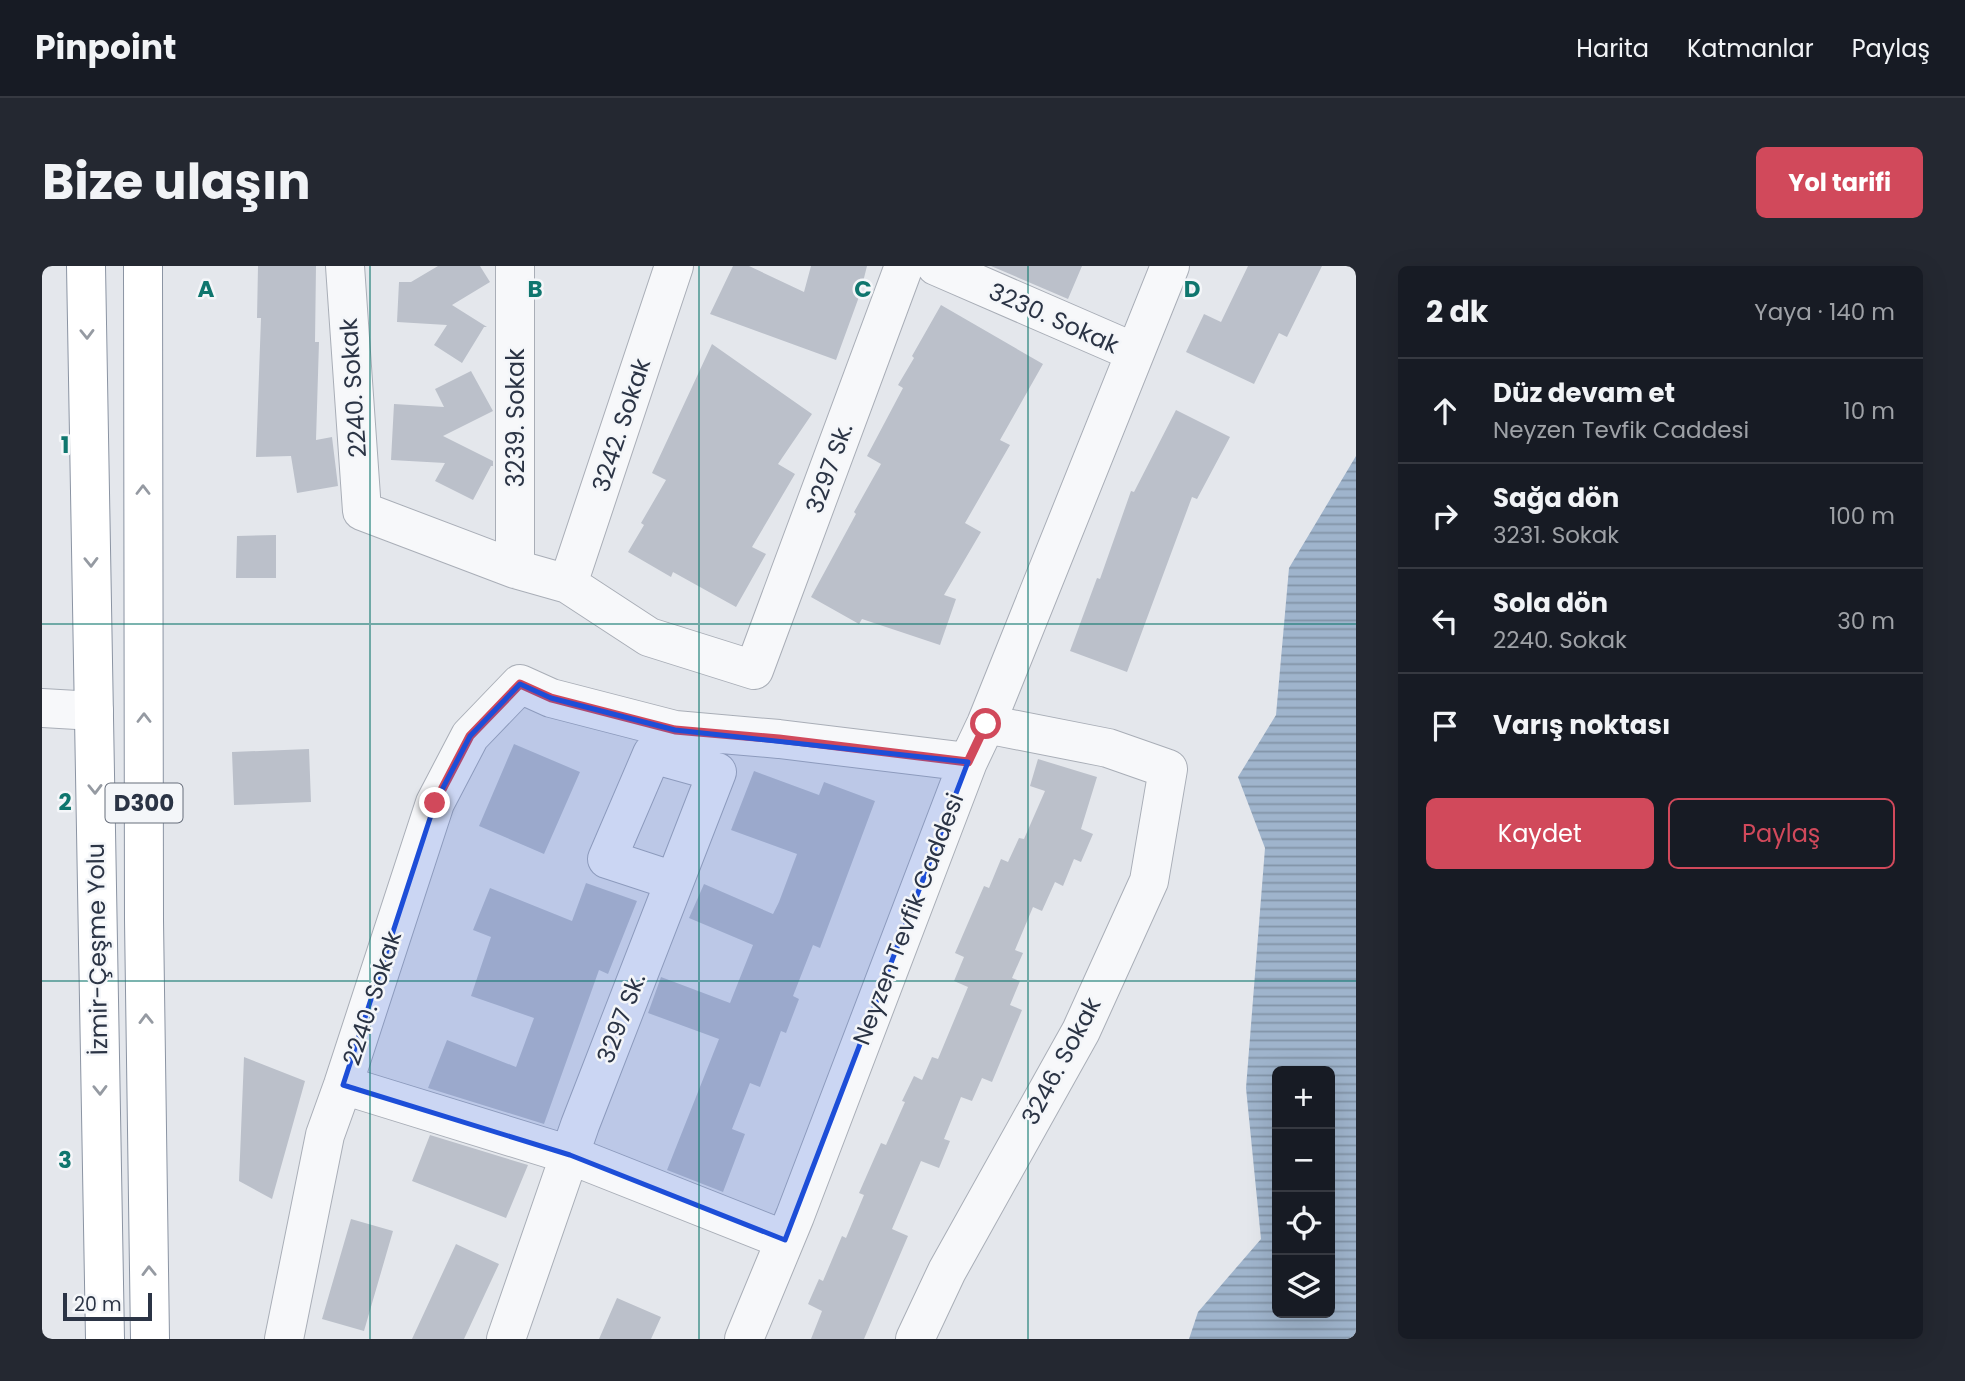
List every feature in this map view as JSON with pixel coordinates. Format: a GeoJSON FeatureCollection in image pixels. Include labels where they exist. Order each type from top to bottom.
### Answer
{"type":"FeatureCollection","features":[{"type":"Feature","properties":{"kind":"highway","name":"İzmir-Çeşme Yolu"},"geometry":{"type":"LineString","coordinates":[[86,266],[104,1339]]}},
{"type":"Feature","properties":{"kind":"highway","name":"İzmir-Çeşme Yolu"},"geometry":{"type":"LineString","coordinates":[[143,266],[144,906],[150,1339]]}},
{"type":"Feature","properties":{"kind":"street","name":"2240. Sokak"},"geometry":{"type":"LineString","coordinates":[[345,266],[362,510],[515,569]]}},
{"type":"Feature","properties":{"kind":"street","name":"3239. Sokak"},"geometry":{"type":"LineString","coordinates":[[515,266],[515,569]]}},
{"type":"Feature","properties":{"kind":"street","name":"3242. Sokak"},"geometry":{"type":"LineString","coordinates":[[568,584],[674,266]]}},
{"type":"Feature","properties":{"kind":"street","name":"3297 Sk."},"geometry":{"type":"LineString","coordinates":[[568,584],[649,637],[754,670],[904,266]]}},
{"type":"Feature","properties":{"kind":"street","name":"3230. Sokak"},"geometry":{"type":"LineString","coordinates":[[936,266],[1134,352]]}},
{"type":"Feature","properties":{"kind":"street","name":"Neyzen Tevfik Caddesi"},"geometry":{"type":"LineString","coordinates":[[744,1339],[785,1240],[968,762],[986,724],[1170,266]]}},
{"type":"Feature","properties":{"kind":"street"},"geometry":{"type":"LineString","coordinates":[[515,569],[568,584]]}},
{"type":"Feature","properties":{"kind":"street","name":"2240. Sokak"},"geometry":{"type":"LineString","coordinates":[[284,1339],[324,1135],[343,1085],[435,803],[470,736],[520,684],[551,698],[675,730],[779,739],[968,762]]}},
{"type":"Feature","properties":{"kind":"street"},"geometry":{"type":"LineString","coordinates":[[42,708],[94,711]]}},
{"type":"Feature","properties":{"kind":"street","name":"3246. Sokak"},"geometry":{"type":"LineString","coordinates":[[915,1339],[947,1271],[1081,1031],[1149,881],[1168,769],[1108,748],[986,724]]}},
{"type":"Feature","properties":{"kind":"street","name":"3297 Sk."},"geometry":{"type":"LineString","coordinates":[[506,1339],[570,1155],[674,881]]}},
{"type":"Feature","properties":{"kind":"street"},"geometry":{"type":"LineString","coordinates":[[343,1085],[570,1155],[785,1240]]}},
{"type":"Feature","properties":{"kind":"highlighted area"},"geometry":{"type":"Polygon","coordinates":[[[520,684],[551,698],[675,730],[968,762],[785,1240],[570,1155],[343,1085],[435,803],[470,736],[520,684]]]}},
{"type":"Feature","properties":{"kind":"water"},"geometry":{"type":"Polygon","coordinates":[[[1356,456],[1356,1339],[1189,1339],[1198,1312],[1261,1239],[1246,1088],[1265,848],[1238,777],[1276,715],[1289,568],[1356,456]]]}},
{"type":"Feature","properties":{"kind":"building"},"geometry":{"type":"Polygon","coordinates":[[[258,266],[316,266],[315,342],[319,342],[316,440],[332,437],[338,486],[297,493],[291,456],[256,457],[261,318],[257,318],[258,266]]]}},
{"type":"Feature","properties":{"kind":"building"},"geometry":{"type":"Polygon","coordinates":[[[438,266],[480,266],[490,282],[452,305],[487,327],[484,327],[462,363],[434,345],[447,325],[397,322],[399,282],[411,282],[438,266]]]}},
{"type":"Feature","properties":{"kind":"building"},"geometry":{"type":"Polygon","coordinates":[[[733,266],[749,266],[804,292],[811,266],[867,266],[860,294],[836,360],[710,314],[733,266]]]}},
{"type":"Feature","properties":{"kind":"building"},"geometry":{"type":"Polygon","coordinates":[[[991,266],[1082,266],[1068,299],[991,266]]]}},
{"type":"Feature","properties":{"kind":"building"},"geometry":{"type":"Polygon","coordinates":[[[1248,266],[1322,266],[1287,337],[1279,333],[1254,384],[1186,352],[1204,314],[1221,322],[1248,266]]]}},
{"type":"Feature","properties":{"kind":"building"},"geometry":{"type":"Polygon","coordinates":[[[941,305],[1043,364],[1000,440],[1010,445],[965,523],[981,532],[944,595],[956,599],[940,645],[862,619],[859,624],[811,597],[881,464],[867,456],[903,388],[898,385],[914,358],[912,356],[941,305]]]}},
{"type":"Feature","properties":{"kind":"building"},"geometry":{"type":"Polygon","coordinates":[[[712,344],[812,414],[778,464],[795,474],[752,547],[766,554],[736,607],[673,572],[671,577],[628,552],[666,480],[652,473],[712,344]]]}},
{"type":"Feature","properties":{"kind":"building"},"geometry":{"type":"Polygon","coordinates":[[[471,371],[493,411],[443,436],[493,461],[493,466],[473,500],[435,481],[445,463],[391,460],[394,404],[444,407],[435,389],[471,371]]]}},
{"type":"Feature","properties":{"kind":"building"},"geometry":{"type":"Polygon","coordinates":[[[1176,410],[1230,437],[1197,499],[1192,497],[1127,672],[1070,651],[1097,578],[1100,579],[1131,491],[1134,492],[1176,410]]]}},
{"type":"Feature","properties":{"kind":"building"},"geometry":{"type":"Polygon","coordinates":[[[276,535],[276,578],[236,578],[237,536],[276,535]]]}},
{"type":"Feature","properties":{"kind":"building"},"geometry":{"type":"Polygon","coordinates":[[[514,744],[580,772],[544,854],[479,826],[514,744]]]}},
{"type":"Feature","properties":{"kind":"building"},"geometry":{"type":"Polygon","coordinates":[[[309,749],[311,802],[234,805],[232,752],[309,749]]]}},
{"type":"Feature","properties":{"kind":"building"},"geometry":{"type":"Polygon","coordinates":[[[1038,759],[1097,777],[1081,829],[1093,834],[1081,862],[1074,859],[1063,886],[1055,882],[1042,911],[1033,907],[1015,950],[1023,953],[1012,978],[1020,981],[1010,1005],[1022,1010],[992,1082],[982,1078],[972,1101],[961,1097],[944,1139],[950,1141],[939,1168],[921,1161],[892,1229],[908,1236],[864,1339],[811,1339],[822,1311],[808,1304],[819,1279],[823,1281],[842,1236],[846,1238],[864,1195],[859,1193],[881,1143],[886,1145],[914,1076],[922,1080],[932,1057],[938,1059],[968,987],[954,981],[964,957],[955,953],[984,886],[989,888],[1001,859],[1008,862],[1019,838],[1024,839],[1045,791],[1030,786],[1038,759]]]}},
{"type":"Feature","properties":{"kind":"building"},"geometry":{"type":"Polygon","coordinates":[[[754,771],[819,795],[824,782],[875,801],[820,948],[813,945],[793,996],[799,999],[786,1033],[781,1031],[760,1087],[750,1083],[732,1129],[745,1134],[723,1192],[667,1170],[719,1039],[648,1013],[661,977],[730,1003],[753,945],[689,918],[704,884],[773,914],[779,902],[797,854],[731,830],[754,771]]]}},
{"type":"Feature","properties":{"kind":"building"},"geometry":{"type":"Polygon","coordinates":[[[586,883],[637,901],[608,974],[599,970],[544,1124],[428,1088],[447,1040],[516,1067],[534,1018],[471,996],[491,937],[473,930],[490,888],[572,921],[586,883]]]}},
{"type":"Feature","properties":{"kind":"building"},"geometry":{"type":"Polygon","coordinates":[[[244,1057],[305,1081],[272,1199],[239,1181],[244,1057]]]}},
{"type":"Feature","properties":{"kind":"building"},"geometry":{"type":"Polygon","coordinates":[[[430,1135],[528,1165],[506,1218],[412,1181],[430,1135]]]}},
{"type":"Feature","properties":{"kind":"building"},"geometry":{"type":"Polygon","coordinates":[[[351,1219],[393,1231],[364,1331],[322,1319],[351,1219]]]}},
{"type":"Feature","properties":{"kind":"building"},"geometry":{"type":"Polygon","coordinates":[[[456,1244],[499,1264],[464,1339],[412,1339],[456,1244]]]}},
{"type":"Feature","properties":{"kind":"building"},"geometry":{"type":"Polygon","coordinates":[[[617,1298],[661,1317],[651,1339],[599,1339],[617,1298]]]}},
{"type":"Feature","properties":{"kind":"route"},"geometry":{"type":"LineString","coordinates":[[435,803],[470,736],[520,684],[551,698],[675,730],[779,739],[968,762],[986,724]]}}]}
